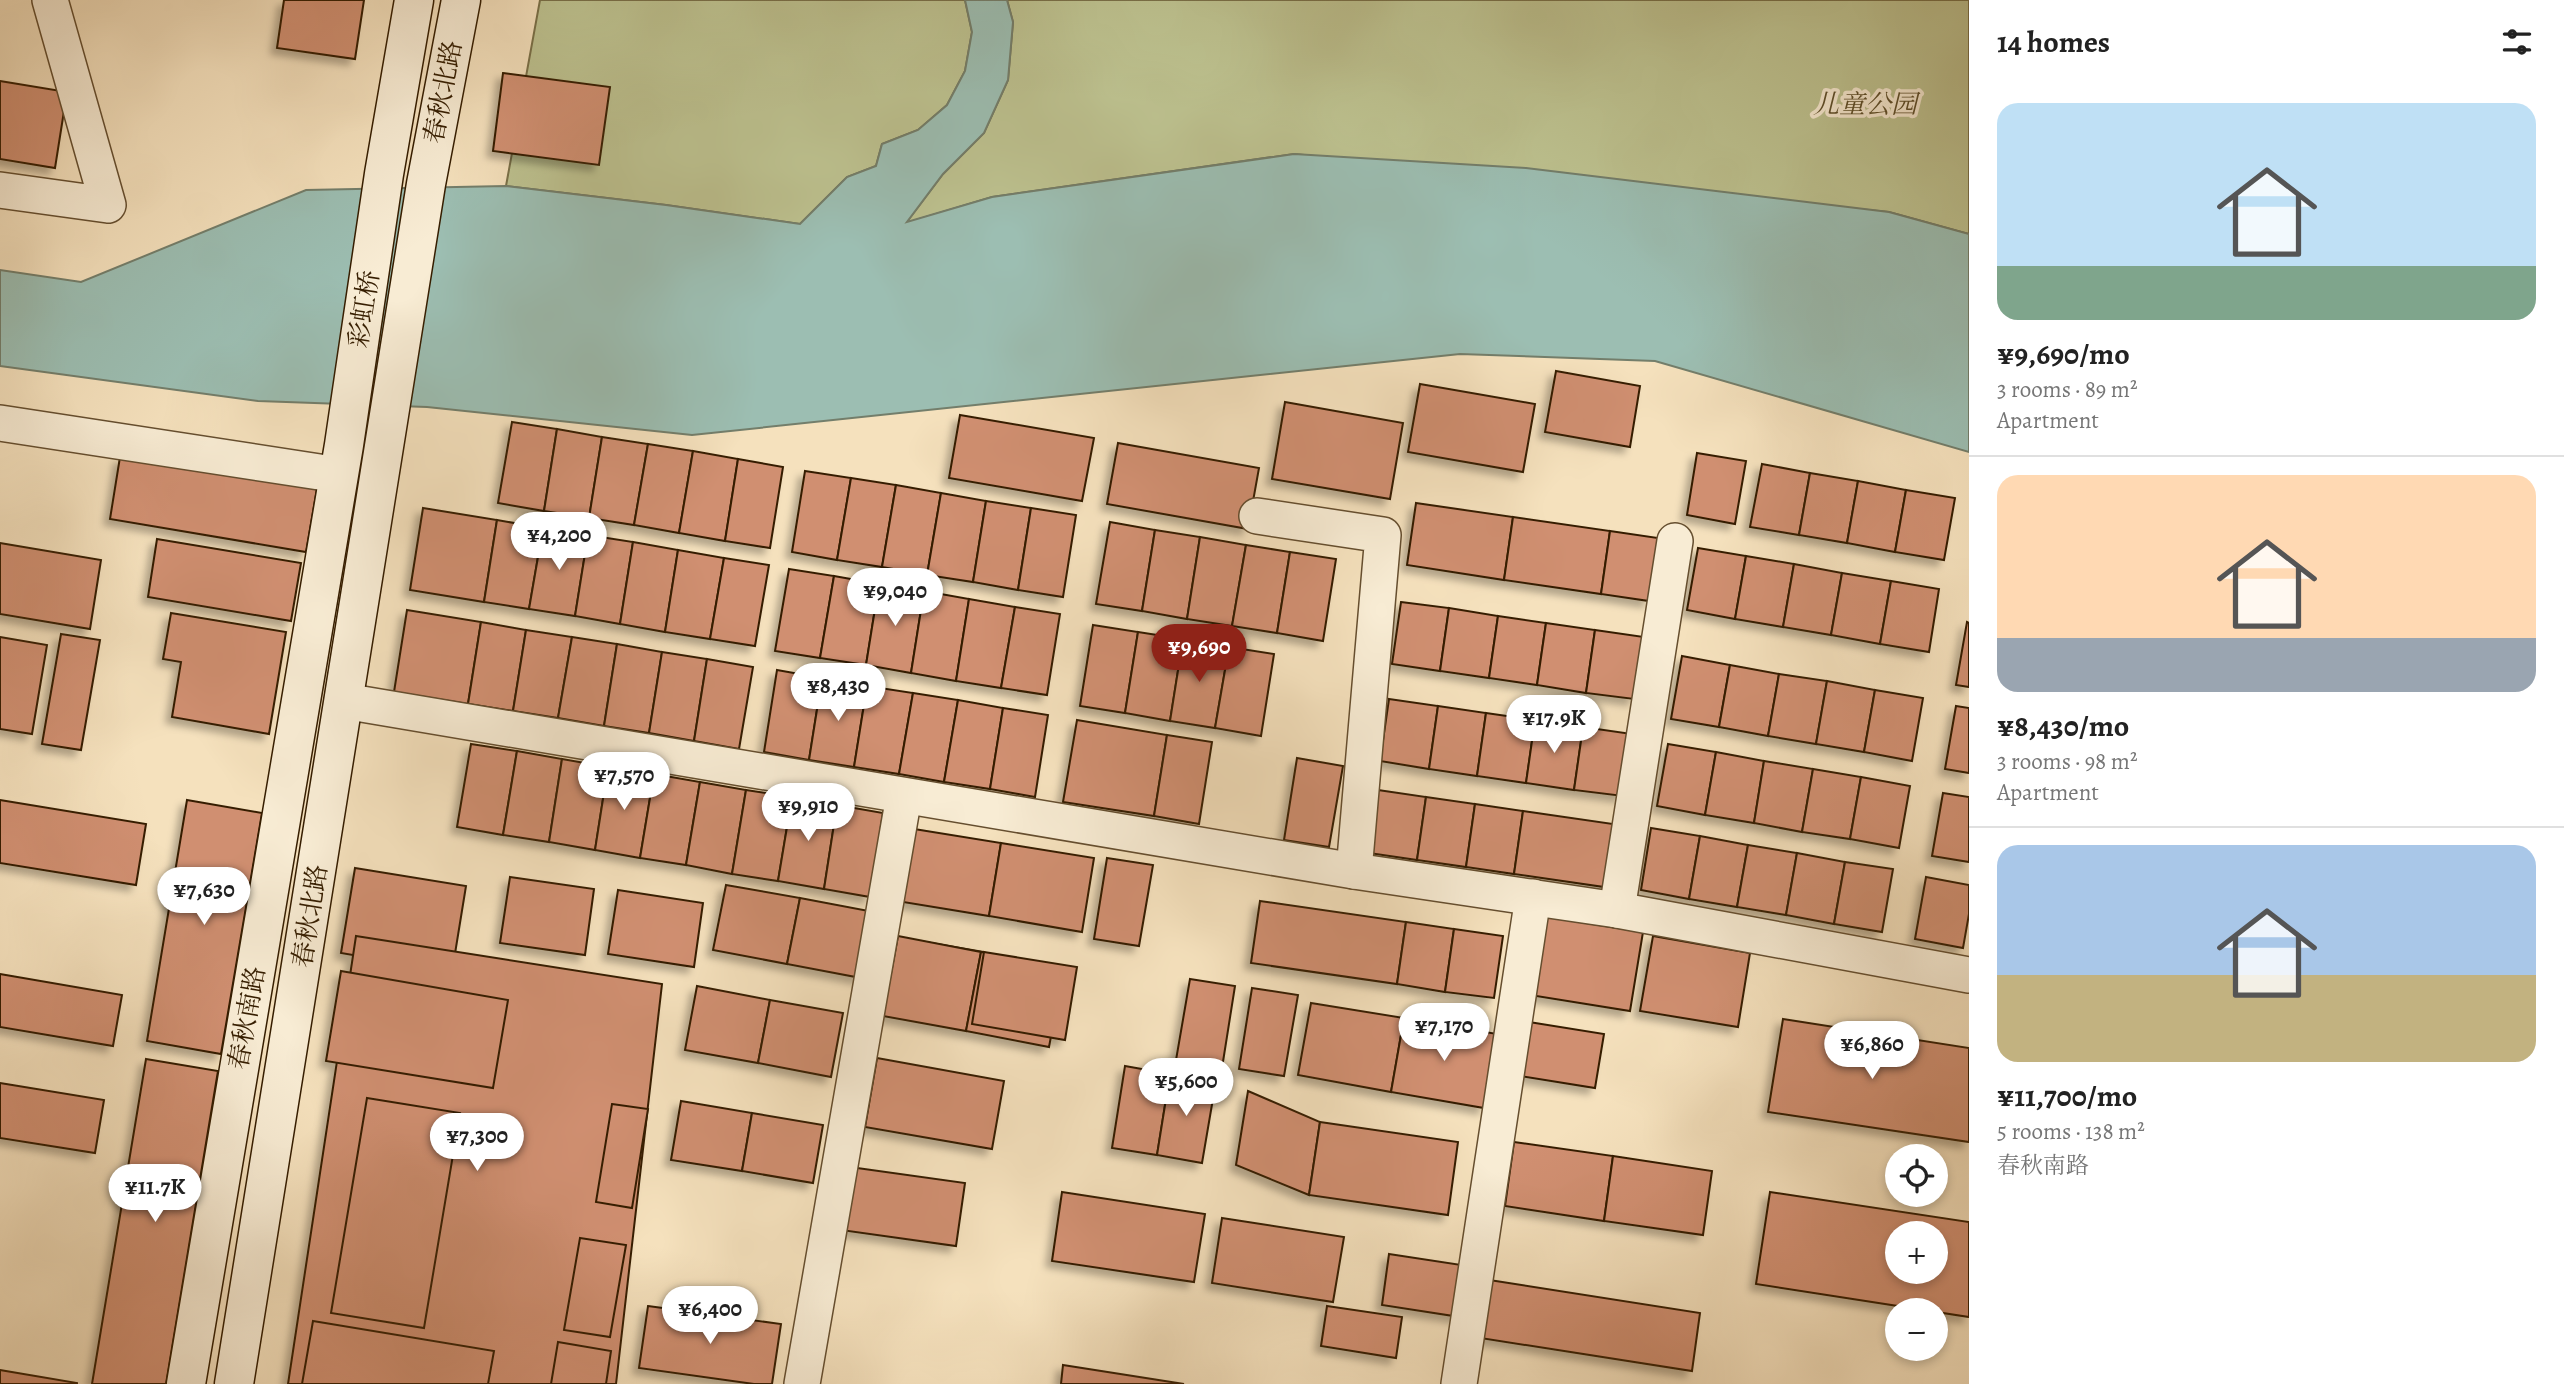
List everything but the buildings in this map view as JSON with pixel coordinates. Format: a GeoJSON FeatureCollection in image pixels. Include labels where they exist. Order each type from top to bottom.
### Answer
{"type":"FeatureCollection","features":[{"type":"Feature","properties":{"kind":"street"},"geometry":{"type":"LineString","coordinates":[[0,190],[108,205],[50,0]]}},
{"type":"Feature","properties":{"kind":"street","name":"春秋北路"},"geometry":{"type":"LineString","coordinates":[[384,174],[414,0]]}},
{"type":"Feature","properties":{"kind":"street","name":"春秋北路"},"geometry":{"type":"LineString","coordinates":[[426,184],[461,0]]}},
{"type":"Feature","properties":{"kind":"street","name":"彩虹桥"},"geometry":{"type":"LineString","coordinates":[[341,460],[384,174]]}},
{"type":"Feature","properties":{"kind":"street","name":"彩虹桥"},"geometry":{"type":"LineString","coordinates":[[384,448],[426,184]]}},
{"type":"Feature","properties":{"kind":"street"},"geometry":{"type":"LineString","coordinates":[[0,423],[341,460]]}},
{"type":"Feature","properties":{"kind":"street","name":"春秋北路"},"geometry":{"type":"LineString","coordinates":[[234,1384],[384,448]]}},
{"type":"Feature","properties":{"kind":"street","name":"春秋南路"},"geometry":{"type":"LineString","coordinates":[[186,1384],[341,460]]}},
{"type":"Feature","properties":{"kind":"street"},"geometry":{"type":"LineString","coordinates":[[1257,516],[1383,535],[1354,871]]}},
{"type":"Feature","properties":{"kind":"street"},"geometry":{"type":"LineString","coordinates":[[1617,911],[1675,541]]}},
{"type":"Feature","properties":{"kind":"street"},"geometry":{"type":"LineString","coordinates":[[344,701],[1354,871],[1617,911],[1969,975]]}},
{"type":"Feature","properties":{"kind":"street"},"geometry":{"type":"LineString","coordinates":[[802,1384],[904,796]]}},
{"type":"Feature","properties":{"kind":"street"},"geometry":{"type":"LineString","coordinates":[[1459,1384],[1533,897]]}},
{"type":"Feature","properties":{"kind":"green space"},"geometry":{"type":"Polygon","coordinates":[[[540,0],[965,0],[972,32],[965,71],[947,105],[918,130],[882,144],[876,166],[847,177],[800,224],[506,186],[540,0]]]}},
{"type":"Feature","properties":{"kind":"green space","name":"儿童公园"},"geometry":{"type":"Polygon","coordinates":[[[1007,0],[1969,0],[1969,234],[1889,212],[1294,154],[992,197],[906,223],[943,174],[984,133],[1008,80],[1013,22],[1007,0]]]}},
{"type":"Feature","properties":{"kind":"water"},"geometry":{"type":"Polygon","coordinates":[[[965,0],[1007,0],[1013,22],[1008,80],[984,133],[943,174],[907,222],[992,197],[1294,154],[1526,168],[1889,212],[1969,234],[1969,452],[1655,361],[1460,354],[692,435],[427,407],[258,401],[0,366],[0,270],[81,282],[306,190],[506,186],[800,224],[847,177],[876,166],[882,144],[918,130],[947,105],[965,71],[972,32],[965,0]]]}}]}
